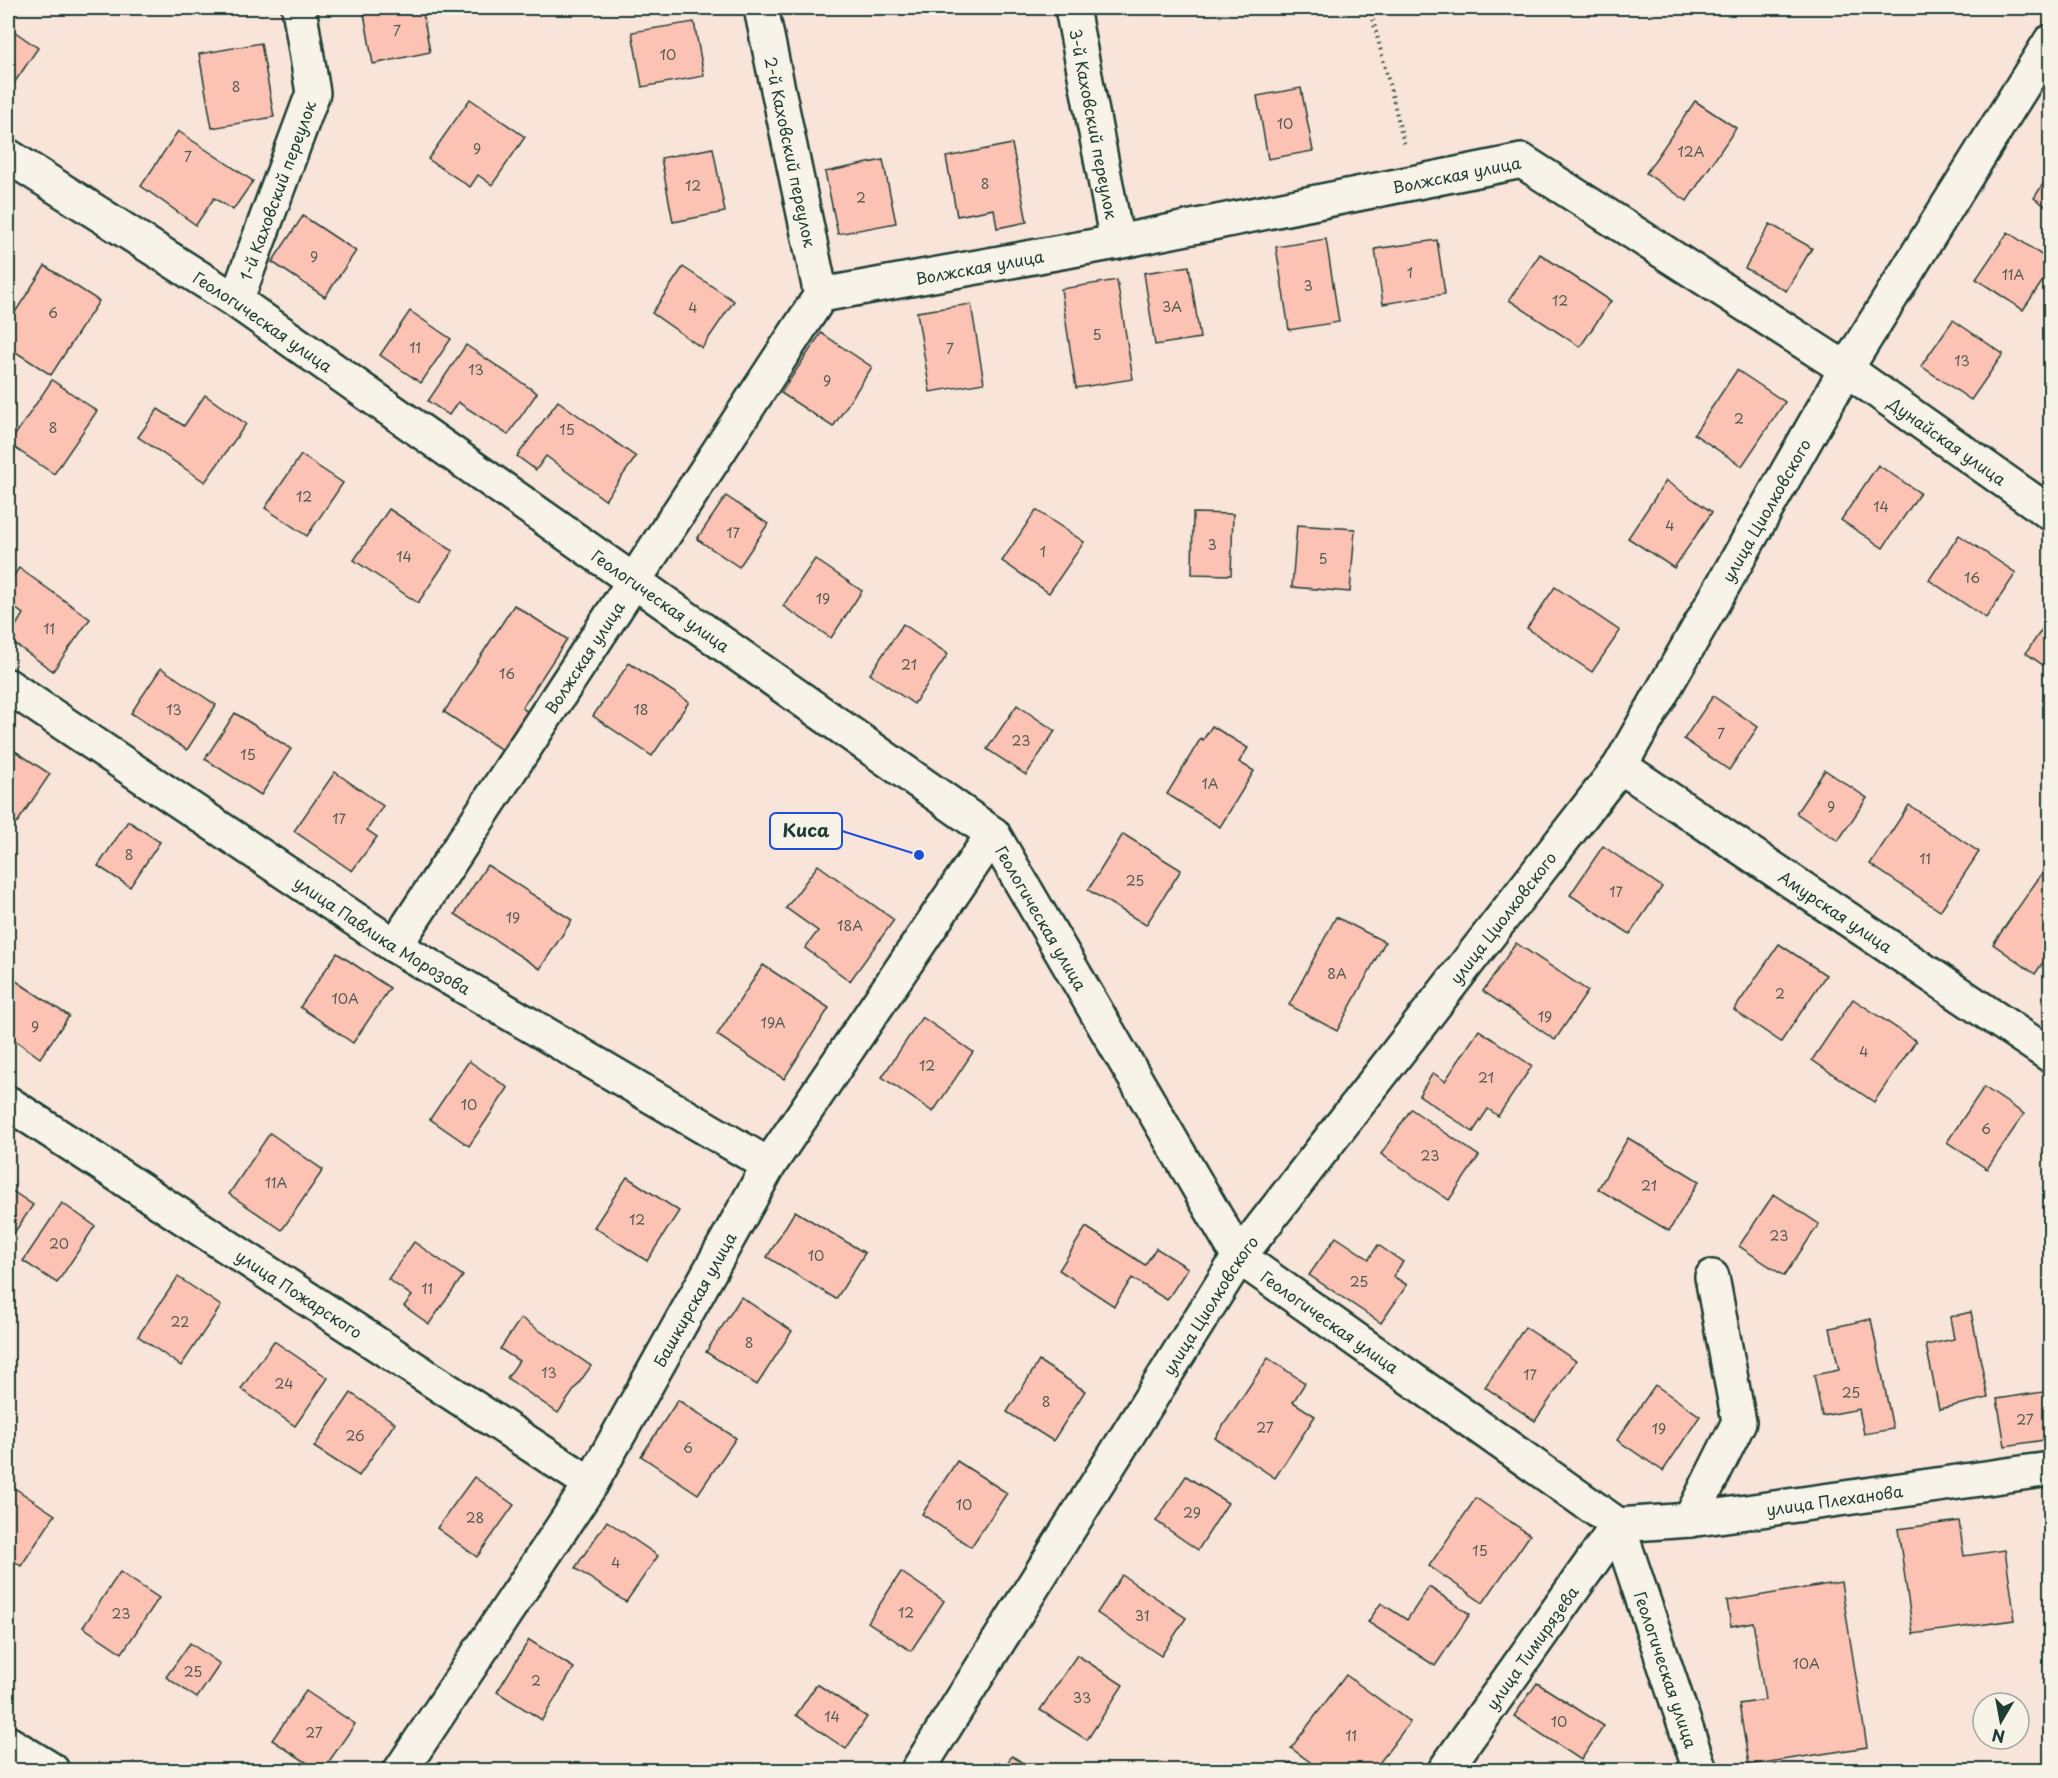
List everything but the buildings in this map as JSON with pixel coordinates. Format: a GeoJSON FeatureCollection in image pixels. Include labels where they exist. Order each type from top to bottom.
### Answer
{"type":"FeatureCollection","features":[{"type":"Feature","properties":{"kind":"street","name":"1-й Каховский переулок"},"geometry":{"type":"LineString","coordinates":[[236,302],[313,93],[299,8]]}},
{"type":"Feature","properties":{"kind":"street","name":"2-й Каховский переулок"},"geometry":{"type":"LineString","coordinates":[[761,8],[821,295]]}},
{"type":"Feature","properties":{"kind":"street","name":"3-й Каховский переулок"},"geometry":{"type":"LineString","coordinates":[[1072,8],[1117,242]]}},
{"type":"Feature","properties":{"kind":"street","name":"улица Циолковского"},"geometry":{"type":"LineString","coordinates":[[918,1770],[1239,1257],[1620,766],[1846,369],[2050,42]]}},
{"type":"Feature","properties":{"kind":"street","name":"Геологическая улица"},"geometry":{"type":"LineString","coordinates":[[8,156],[236,302],[993,834],[1239,1257],[1618,1525],[1700,1770]]}},
{"type":"Feature","properties":{"kind":"street","name":"Волжская улица"},"geometry":{"type":"LineString","coordinates":[[395,946],[821,295],[1117,242],[1522,161],[1846,369]]}},
{"type":"Feature","properties":{"kind":"street","name":"Дунайская улица"},"geometry":{"type":"LineString","coordinates":[[1846,369],[2050,513]]}},
{"type":"Feature","properties":{"kind":"street","name":"улица Павлика Морозова"},"geometry":{"type":"LineString","coordinates":[[8,686],[395,946],[769,1165]]}},
{"type":"Feature","properties":{"kind":"street","name":"Амурская улица"},"geometry":{"type":"LineString","coordinates":[[1620,766],[2050,1055]]}},
{"type":"Feature","properties":{"kind":"street","name":"Башкирская улица"},"geometry":{"type":"LineString","coordinates":[[401,1770],[591,1484],[769,1165],[993,834]]}},
{"type":"Feature","properties":{"kind":"street","name":"улица Пожарского"},"geometry":{"type":"LineString","coordinates":[[8,1103],[591,1484]]}},
{"type":"Feature","properties":{"kind":"street"},"geometry":{"type":"LineString","coordinates":[[1690,1520],[1738,1422],[1712,1277]]}},
{"type":"Feature","properties":{"kind":"street","name":"улица Плеханова"},"geometry":{"type":"LineString","coordinates":[[1618,1525],[1690,1520],[2050,1469]]}},
{"type":"Feature","properties":{"kind":"street","name":"улица Тимирязева"},"geometry":{"type":"LineString","coordinates":[[1445,1770],[1618,1525]]}},
{"type":"Feature","properties":{"kind":"street"},"geometry":{"type":"LineString","coordinates":[[8,1743],[52,1770]]}},
{"type":"Feature","properties":{"kind":"path"},"geometry":{"type":"LineString","coordinates":[[1370,8],[1414,182]]}},
{"type":"Feature","properties":{"kind":"place","name":"Киса"},"geometry":{"type":"Point","coordinates":[919,855]}}]}
